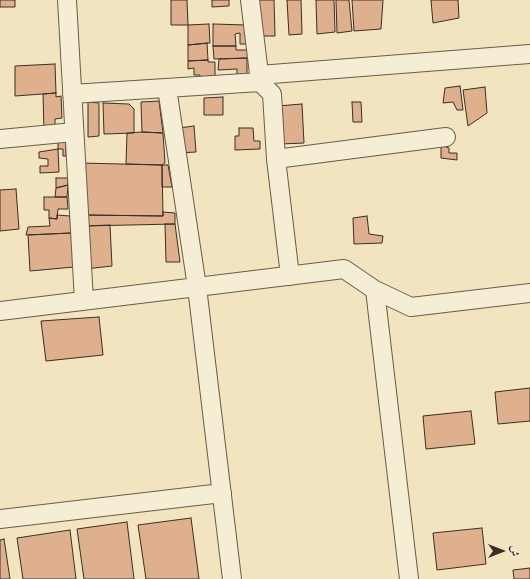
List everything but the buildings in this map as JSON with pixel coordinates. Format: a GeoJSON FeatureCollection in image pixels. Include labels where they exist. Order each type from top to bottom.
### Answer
{"type":"FeatureCollection","features":[{"type":"Feature","properties":{"kind":"street"},"geometry":{"type":"LineString","coordinates":[[67,0],[84,300]]}},
{"type":"Feature","properties":{"kind":"street"},"geometry":{"type":"LineString","coordinates":[[250,0],[259,79],[272,94],[276,159],[290,276]]}},
{"type":"Feature","properties":{"kind":"street"},"geometry":{"type":"LineString","coordinates":[[72,94],[167,88],[530,54]]}},
{"type":"Feature","properties":{"kind":"street"},"geometry":{"type":"LineString","coordinates":[[167,88],[197,287],[232,579]]}},
{"type":"Feature","properties":{"kind":"street"},"geometry":{"type":"LineString","coordinates":[[0,139],[74,132]]}},
{"type":"Feature","properties":{"kind":"street"},"geometry":{"type":"LineString","coordinates":[[276,159],[446,136]]}},
{"type":"Feature","properties":{"kind":"street"},"geometry":{"type":"LineString","coordinates":[[0,311],[344,269],[375,290],[412,307],[530,293]]}},
{"type":"Feature","properties":{"kind":"street"},"geometry":{"type":"LineString","coordinates":[[375,290],[409,579]]}},
{"type":"Feature","properties":{"kind":"street"},"geometry":{"type":"LineString","coordinates":[[0,519],[222,492]]}}]}
